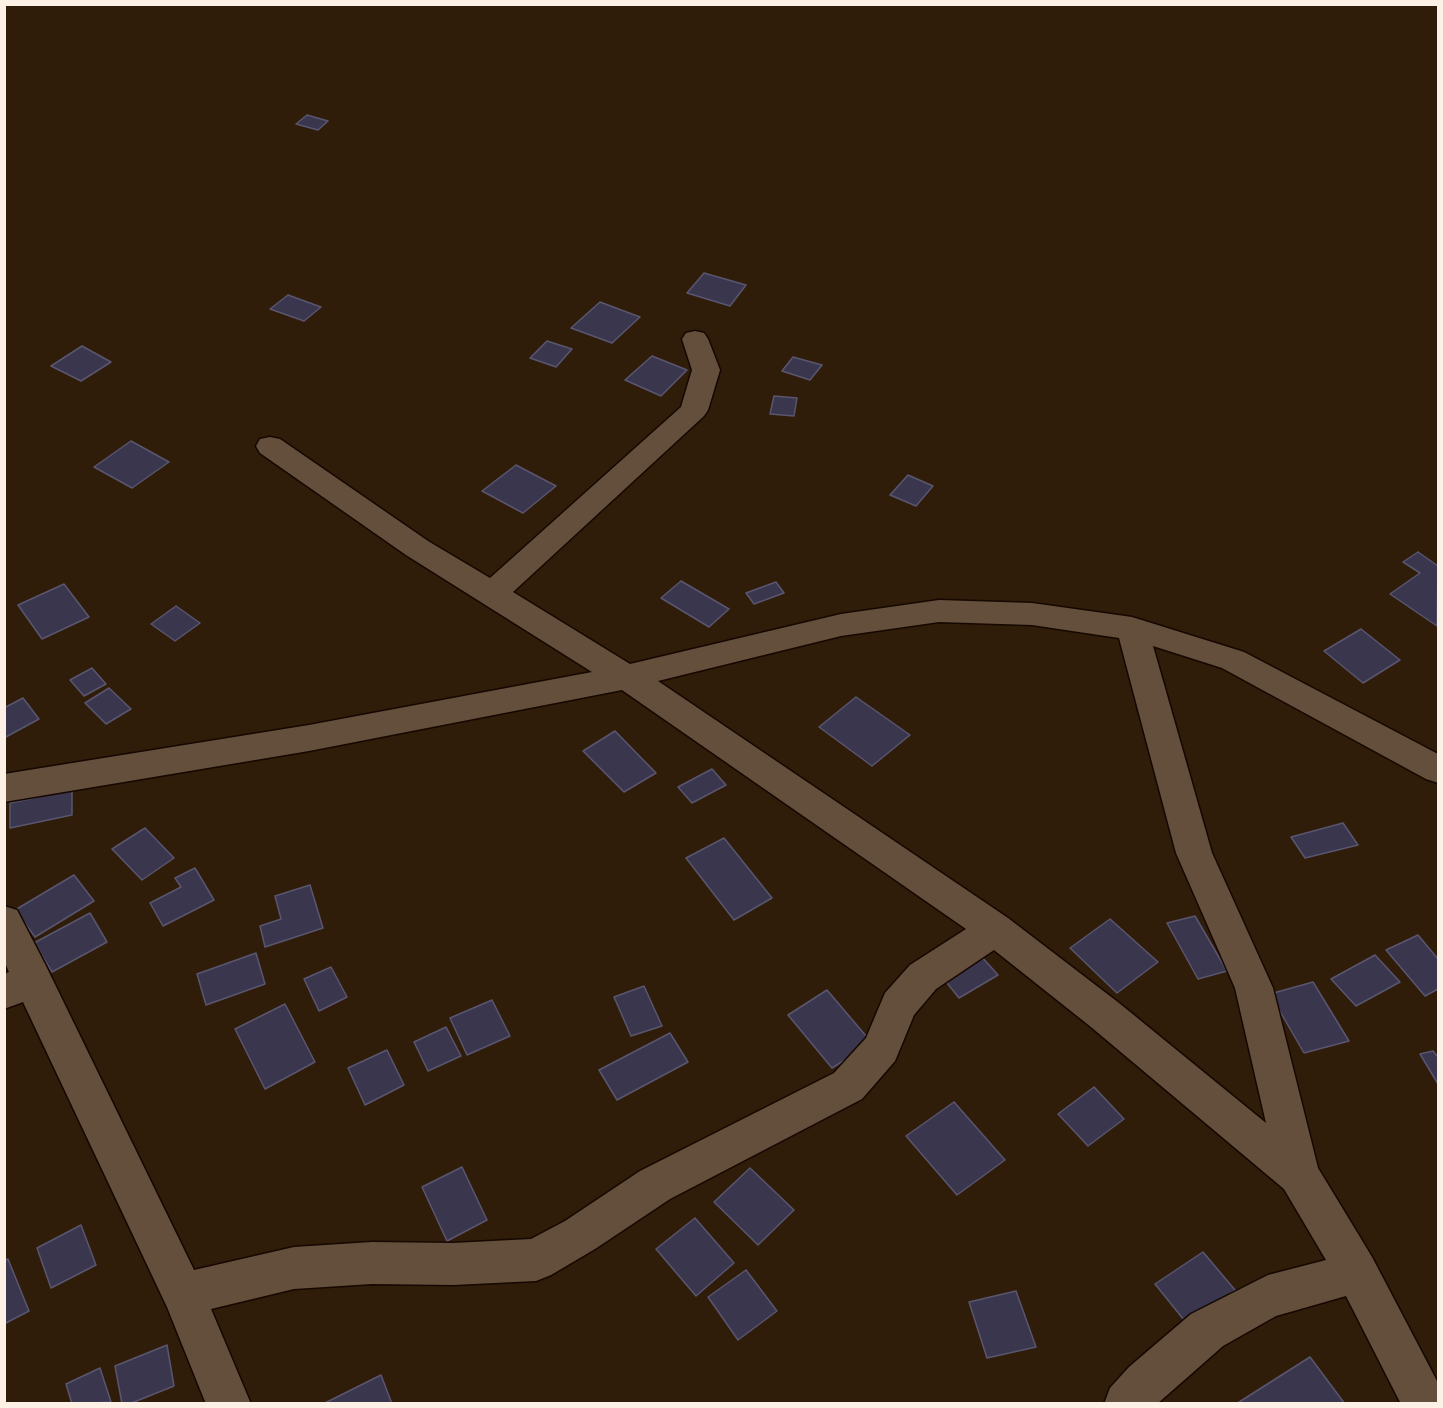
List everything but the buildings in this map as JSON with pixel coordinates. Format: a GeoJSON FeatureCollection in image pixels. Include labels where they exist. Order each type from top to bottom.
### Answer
{"type":"FeatureCollection","features":[{"type":"Feature","properties":{"kind":"street"},"geometry":{"type":"LineString","coordinates":[[493,594],[694,410],[706,370],[695,339]]}},
{"type":"Feature","properties":{"kind":"street"},"geometry":{"type":"LineString","coordinates":[[270,446],[417,548],[623,678],[668,703],[995,929],[1105,1015],[1299,1175]]}},
{"type":"Feature","properties":{"kind":"street"},"geometry":{"type":"LineString","coordinates":[[4,788],[309,738],[623,678],[841,625],[939,611],[1032,614],[1132,628],[1233,660],[1438,770]]}},
{"type":"Feature","properties":{"kind":"street"},"geometry":{"type":"LineString","coordinates":[[1132,628],[1194,853],[1254,988],[1299,1175],[1357,1272],[1425,1404]]}},
{"type":"Feature","properties":{"kind":"street"},"geometry":{"type":"LineString","coordinates":[[4,921],[19,985],[183,1294],[229,1404]]}},
{"type":"Feature","properties":{"kind":"street"},"geometry":{"type":"LineString","coordinates":[[183,1294],[294,1268],[372,1263],[453,1264],[536,1260],[580,1235],[655,1185],[849,1086],[881,1049],[899,1005],[923,978],[995,929]]}},
{"type":"Feature","properties":{"kind":"street"},"geometry":{"type":"LineString","coordinates":[[1126,1404],[1145,1383],[1207,1330],[1268,1297],[1357,1272]]}}]}
